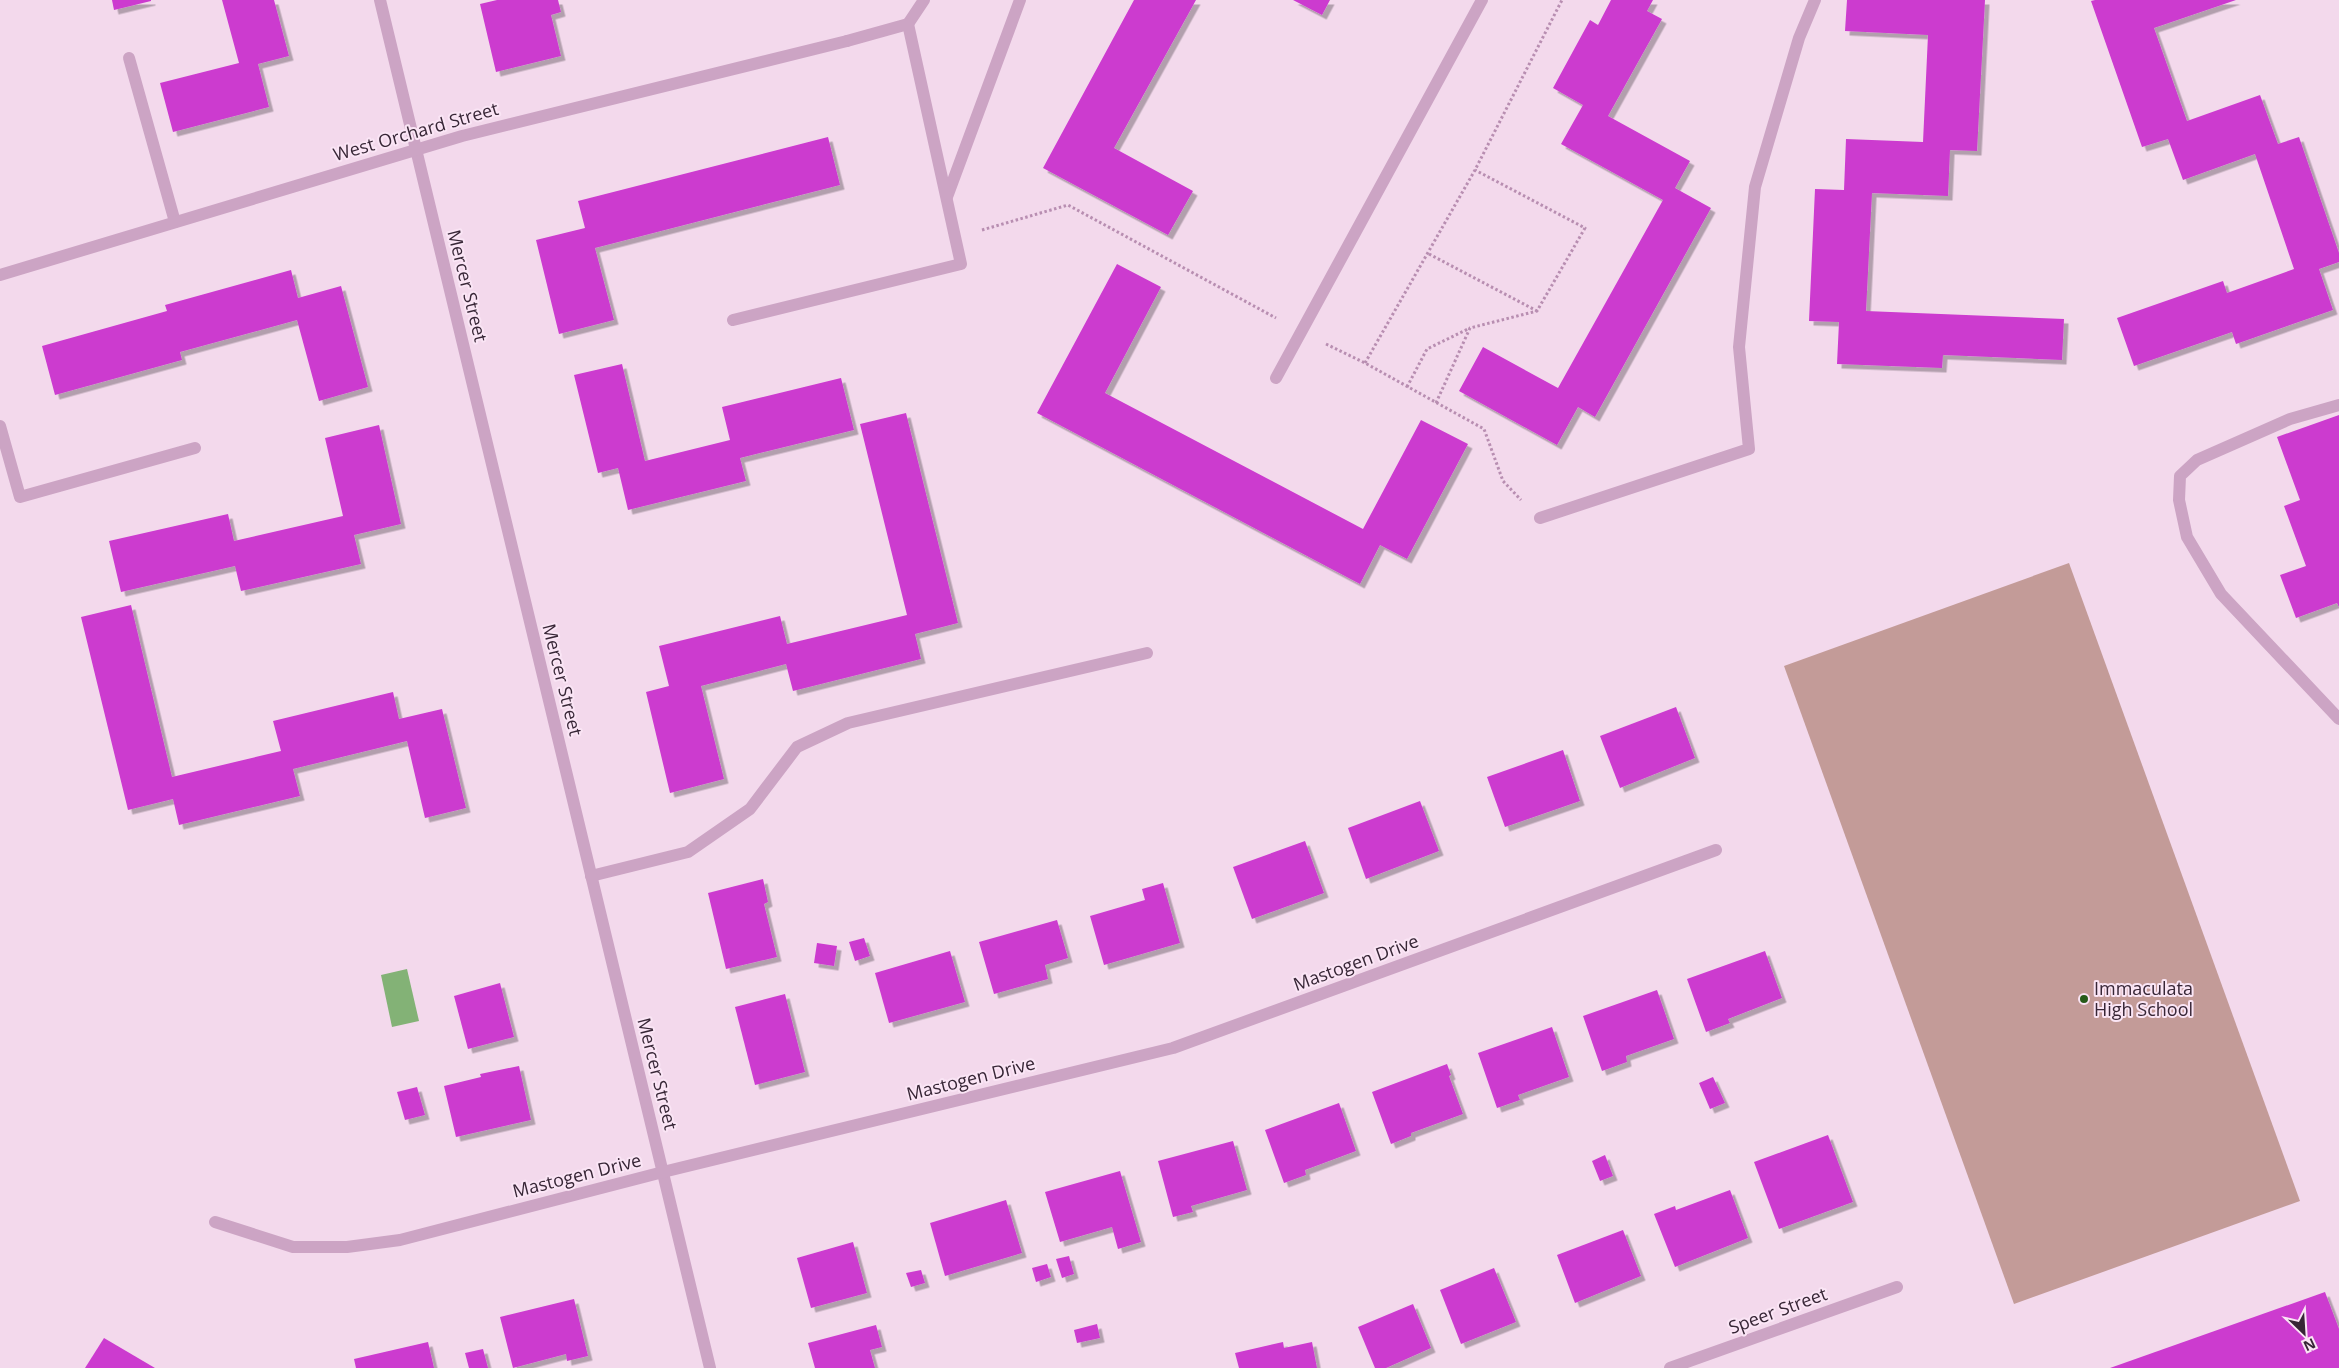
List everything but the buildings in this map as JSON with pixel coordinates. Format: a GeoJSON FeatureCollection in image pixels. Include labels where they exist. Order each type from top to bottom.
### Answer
{"type":"FeatureCollection","features":[{"type":"Feature","properties":{"kind":"street","name":"Mercer Street"},"geometry":{"type":"LineString","coordinates":[[380,0],[710,1368]]}},
{"type":"Feature","properties":{"kind":"street"},"geometry":{"type":"LineString","coordinates":[[733,320],[961,264],[908,24],[924,0]]}},
{"type":"Feature","properties":{"kind":"street"},"geometry":{"type":"LineString","coordinates":[[946,198],[1020,0]]}},
{"type":"Feature","properties":{"kind":"street"},"geometry":{"type":"LineString","coordinates":[[1276,378],[1482,0]]}},
{"type":"Feature","properties":{"kind":"street"},"geometry":{"type":"LineString","coordinates":[[1540,518],[1749,449],[1739,346],[1755,187],[1799,38],[1815,0]]}},
{"type":"Feature","properties":{"kind":"street","name":"West Orchard Street"},"geometry":{"type":"LineString","coordinates":[[0,275],[462,136],[847,41],[908,24]]}},
{"type":"Feature","properties":{"kind":"street"},"geometry":{"type":"LineString","coordinates":[[129,58],[175,222]]}},
{"type":"Feature","properties":{"kind":"street"},"geometry":{"type":"LineString","coordinates":[[2339,405],[2290,419],[2197,460],[2180,476],[2180,492],[2187,538],[2221,594],[2339,719]]}},
{"type":"Feature","properties":{"kind":"street"},"geometry":{"type":"LineString","coordinates":[[0,426],[20,497],[195,448]]}},
{"type":"Feature","properties":{"kind":"street"},"geometry":{"type":"LineString","coordinates":[[592,876],[688,852],[750,809],[797,747],[848,723],[1147,653]]}},
{"type":"Feature","properties":{"kind":"street","name":"Mastogen Drive"},"geometry":{"type":"LineString","coordinates":[[214,1222],[293,1246],[347,1247],[400,1240],[663,1172],[1173,1048],[1716,850]]}},
{"type":"Feature","properties":{"kind":"street","name":"Speer Street"},"geometry":{"type":"LineString","coordinates":[[1670,1368],[1897,1287]]}},
{"type":"Feature","properties":{"kind":"path"},"geometry":{"type":"LineString","coordinates":[[1365,363],[1476,170],[1562,0]]}},
{"type":"Feature","properties":{"kind":"path"},"geometry":{"type":"LineString","coordinates":[[1407,387],[1427,349],[1470,328],[1537,311],[1585,228],[1476,170]]}},
{"type":"Feature","properties":{"kind":"path"},"geometry":{"type":"LineString","coordinates":[[955,238],[1068,205],[1301,332],[1365,363],[1484,429],[1503,481],[1540,518]]}},
{"type":"Feature","properties":{"kind":"path"},"geometry":{"type":"LineString","coordinates":[[1429,254],[1537,311]]}},
{"type":"Feature","properties":{"kind":"path"},"geometry":{"type":"LineString","coordinates":[[1436,402],[1470,328]]}},
{"type":"Feature","properties":{"kind":"shaded area"},"geometry":{"type":"Polygon","coordinates":[[[2069,563],[2300,1201],[2014,1304],[1784,666],[2069,563]]]}},
{"type":"Feature","properties":{"kind":"shaded area"},"geometry":{"type":"Polygon","coordinates":[[[407,969],[419,1021],[392,1027],[381,975],[407,969]]]}},
{"type":"Feature","properties":{"kind":"place","name":"Immaculata High School"},"geometry":{"type":"Point","coordinates":[2084,999]}}]}
